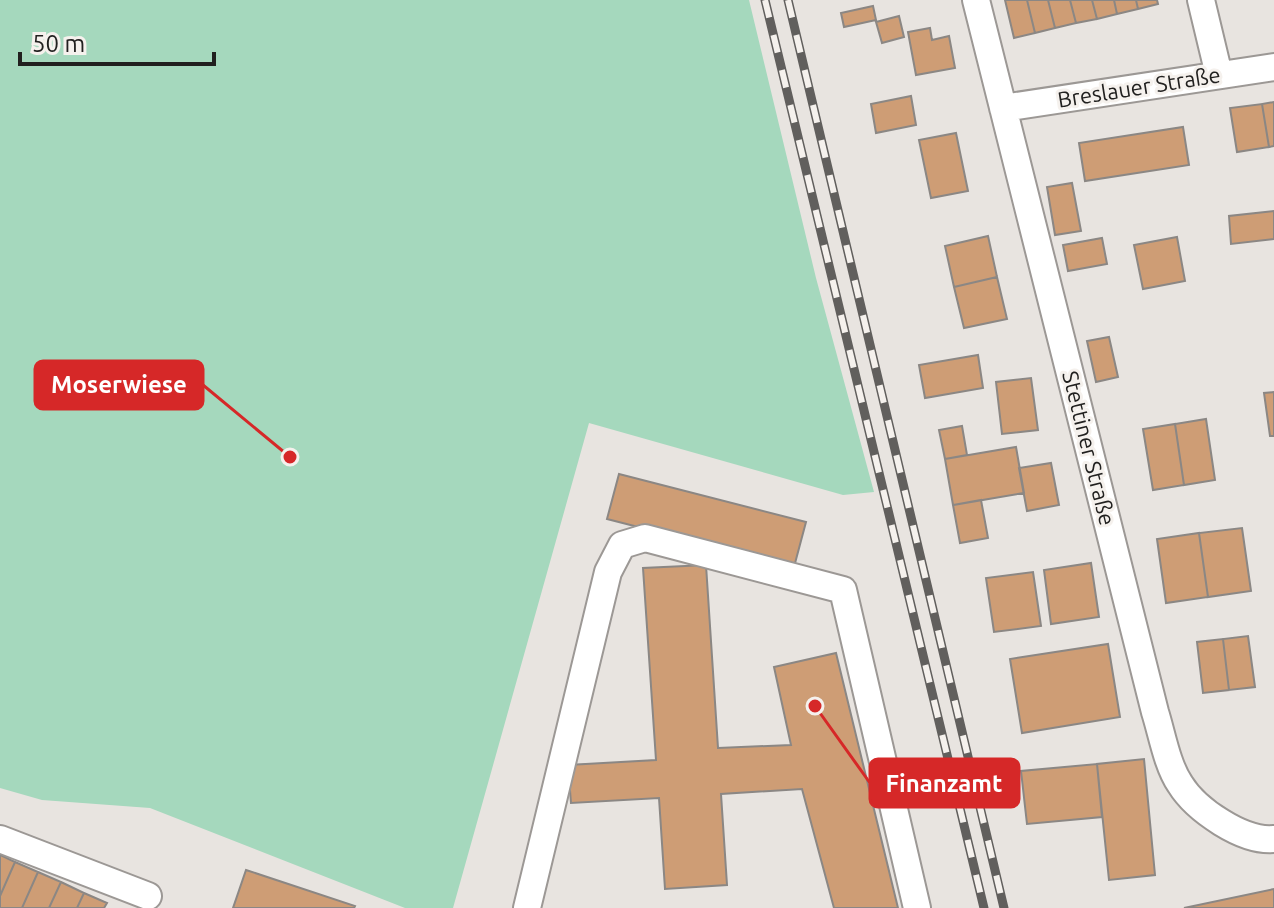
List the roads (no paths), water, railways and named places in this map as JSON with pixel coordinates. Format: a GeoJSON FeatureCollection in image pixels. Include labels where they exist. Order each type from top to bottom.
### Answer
{"type":"FeatureCollection","features":[{"type":"Feature","properties":{"kind":"street","name":"Stettiner Straße"},"geometry":{"type":"LineString","coordinates":[[976,0],[1155,712],[1179,784],[1217,820],[1258,841],[1274,839]]}},
{"type":"Feature","properties":{"kind":"street"},"geometry":{"type":"LineString","coordinates":[[1201,0],[1219,75]]}},
{"type":"Feature","properties":{"kind":"street","name":"Breslauer Straße"},"geometry":{"type":"LineString","coordinates":[[1003,108],[1274,67]]}},
{"type":"Feature","properties":{"kind":"street"},"geometry":{"type":"LineString","coordinates":[[527,908],[608,572],[622,545],[645,538],[843,590],[917,908]]}},
{"type":"Feature","properties":{"kind":"street"},"geometry":{"type":"LineString","coordinates":[[0,839],[148,896]]}},
{"type":"Feature","properties":{"kind":"railway"},"geometry":{"type":"LineString","coordinates":[[765,0],[984,908]]}},
{"type":"Feature","properties":{"kind":"railway"},"geometry":{"type":"LineString","coordinates":[[788,0],[1004,908]]}},
{"type":"Feature","properties":{"kind":"place","name":"Moserwiese"},"geometry":{"type":"Point","coordinates":[290,457]}},
{"type":"Feature","properties":{"kind":"place","name":"Finanzamt"},"geometry":{"type":"Point","coordinates":[815,706]}}]}
